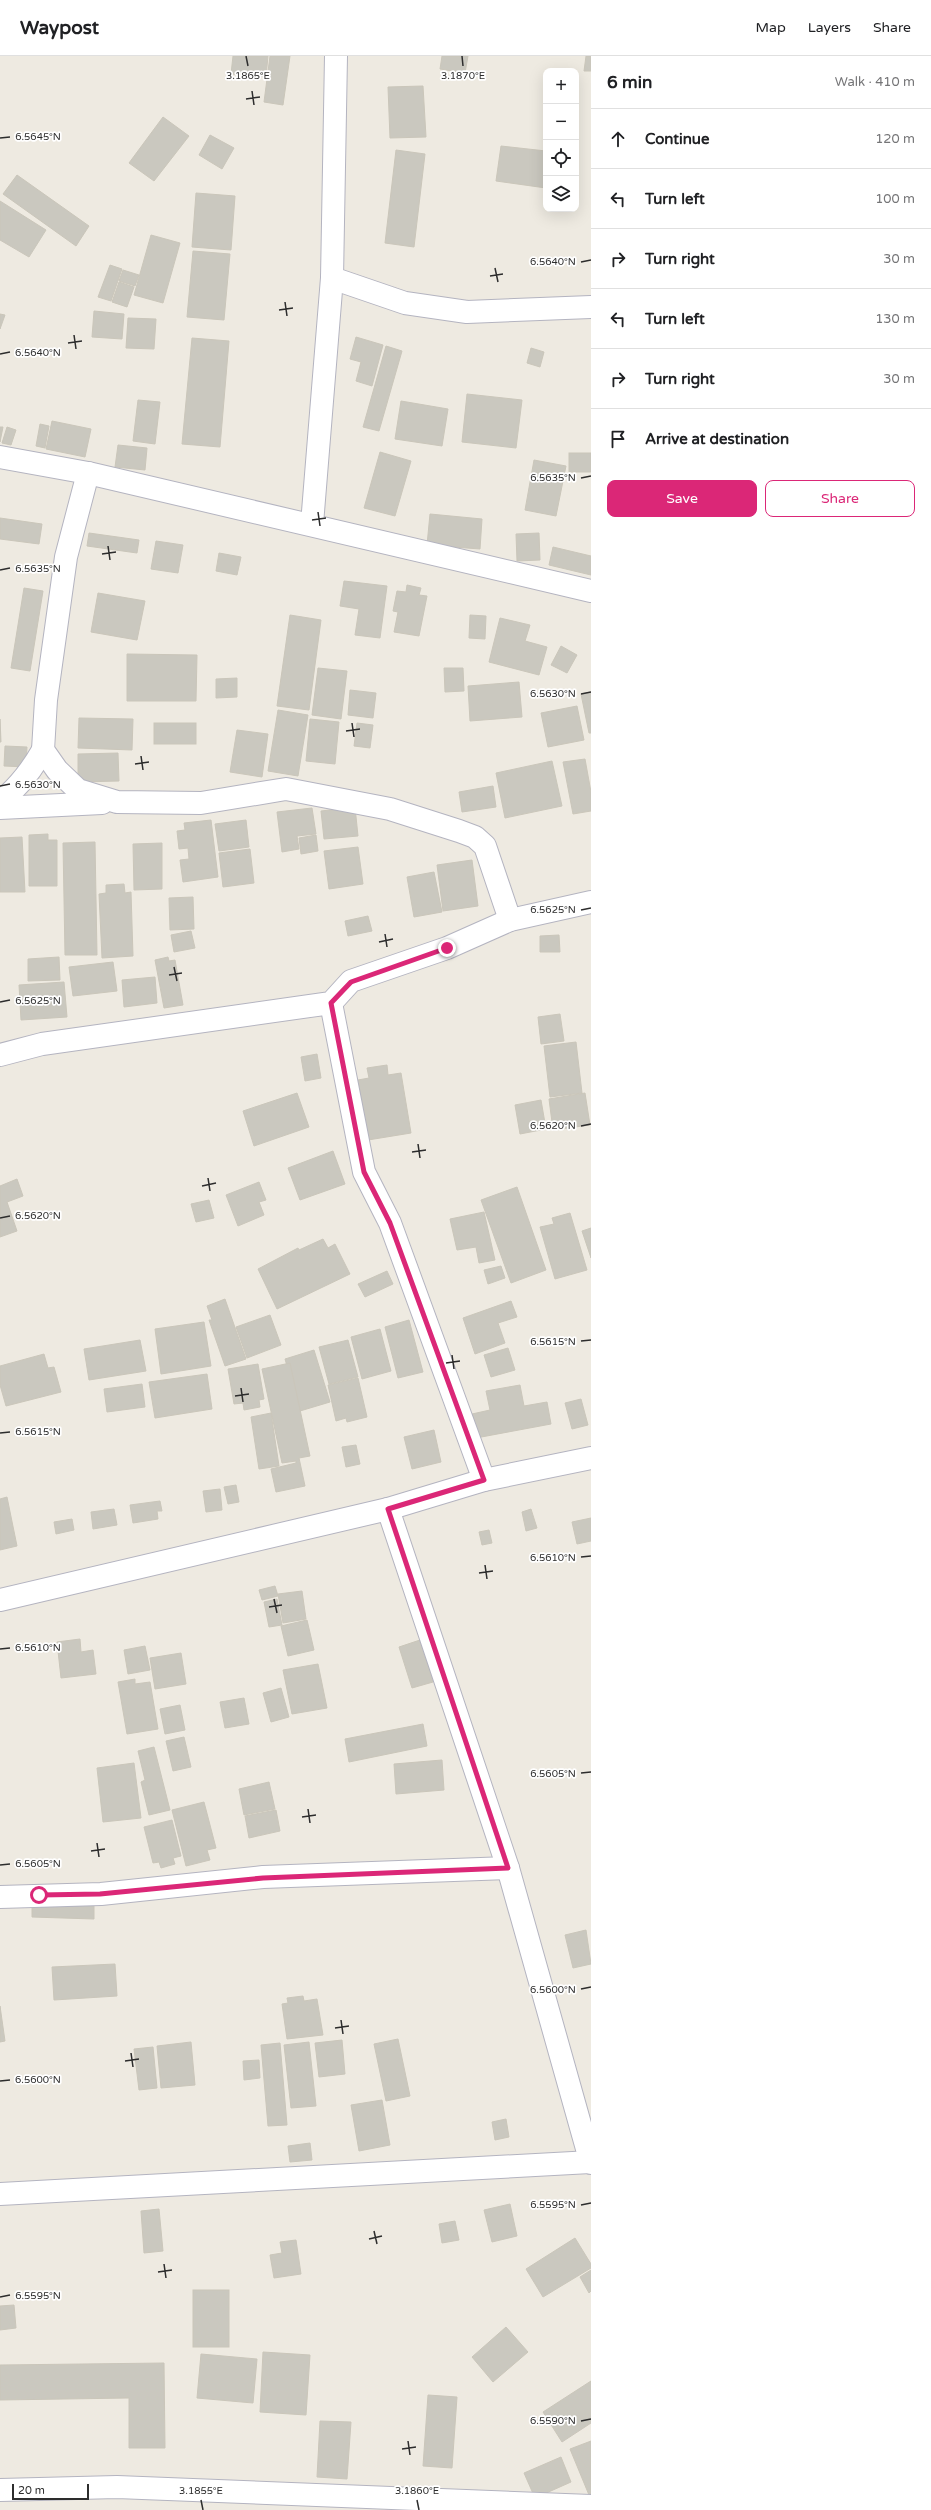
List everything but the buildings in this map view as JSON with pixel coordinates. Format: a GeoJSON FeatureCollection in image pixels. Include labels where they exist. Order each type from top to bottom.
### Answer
{"type":"FeatureCollection","features":[{"type":"Feature","properties":{"kind":"street"},"geometry":{"type":"LineString","coordinates":[[312,524],[332,278],[336,56]]}},
{"type":"Feature","properties":{"kind":"street"},"geometry":{"type":"LineString","coordinates":[[332,278],[405,303],[467,312],[591,307]]}},
{"type":"Feature","properties":{"kind":"street"},"geometry":{"type":"LineString","coordinates":[[0,457],[88,473],[312,524],[591,591]]}},
{"type":"Feature","properties":{"kind":"street"},"geometry":{"type":"LineString","coordinates":[[0,802],[17,789],[30,773],[43,750],[46,700],[66,557],[88,473]]}},
{"type":"Feature","properties":{"kind":"street"},"geometry":{"type":"LineString","coordinates":[[43,750],[57,770],[78,790],[117,802]]}},
{"type":"Feature","properties":{"kind":"street"},"geometry":{"type":"LineString","coordinates":[[0,808],[117,802],[201,803],[286,789],[390,809],[474,837],[485,846],[510,920]]}},
{"type":"Feature","properties":{"kind":"street"},"geometry":{"type":"LineString","coordinates":[[0,1055],[42,1044],[331,1003],[351,982],[447,948],[510,920],[591,902]]}},
{"type":"Feature","properties":{"kind":"street"},"geometry":{"type":"LineString","coordinates":[[331,1003],[364,1172],[390,1223],[484,1480]]}},
{"type":"Feature","properties":{"kind":"street"},"geometry":{"type":"LineString","coordinates":[[0,1600],[388,1509],[484,1480],[591,1458]]}},
{"type":"Feature","properties":{"kind":"street"},"geometry":{"type":"LineString","coordinates":[[0,2194],[591,2162],[508,1868],[388,1509]]}},
{"type":"Feature","properties":{"kind":"street"},"geometry":{"type":"LineString","coordinates":[[0,1897],[100,1894],[263,1878],[508,1868]]}},
{"type":"Feature","properties":{"kind":"street"},"geometry":{"type":"LineString","coordinates":[[0,2490],[117,2487],[591,2506]]}},
{"type":"Feature","properties":{"kind":"route"},"geometry":{"type":"LineString","coordinates":[[39,1895],[100,1894],[263,1878],[508,1868],[388,1509],[484,1480],[390,1223],[364,1172],[331,1003],[351,982],[447,948]]}}]}
